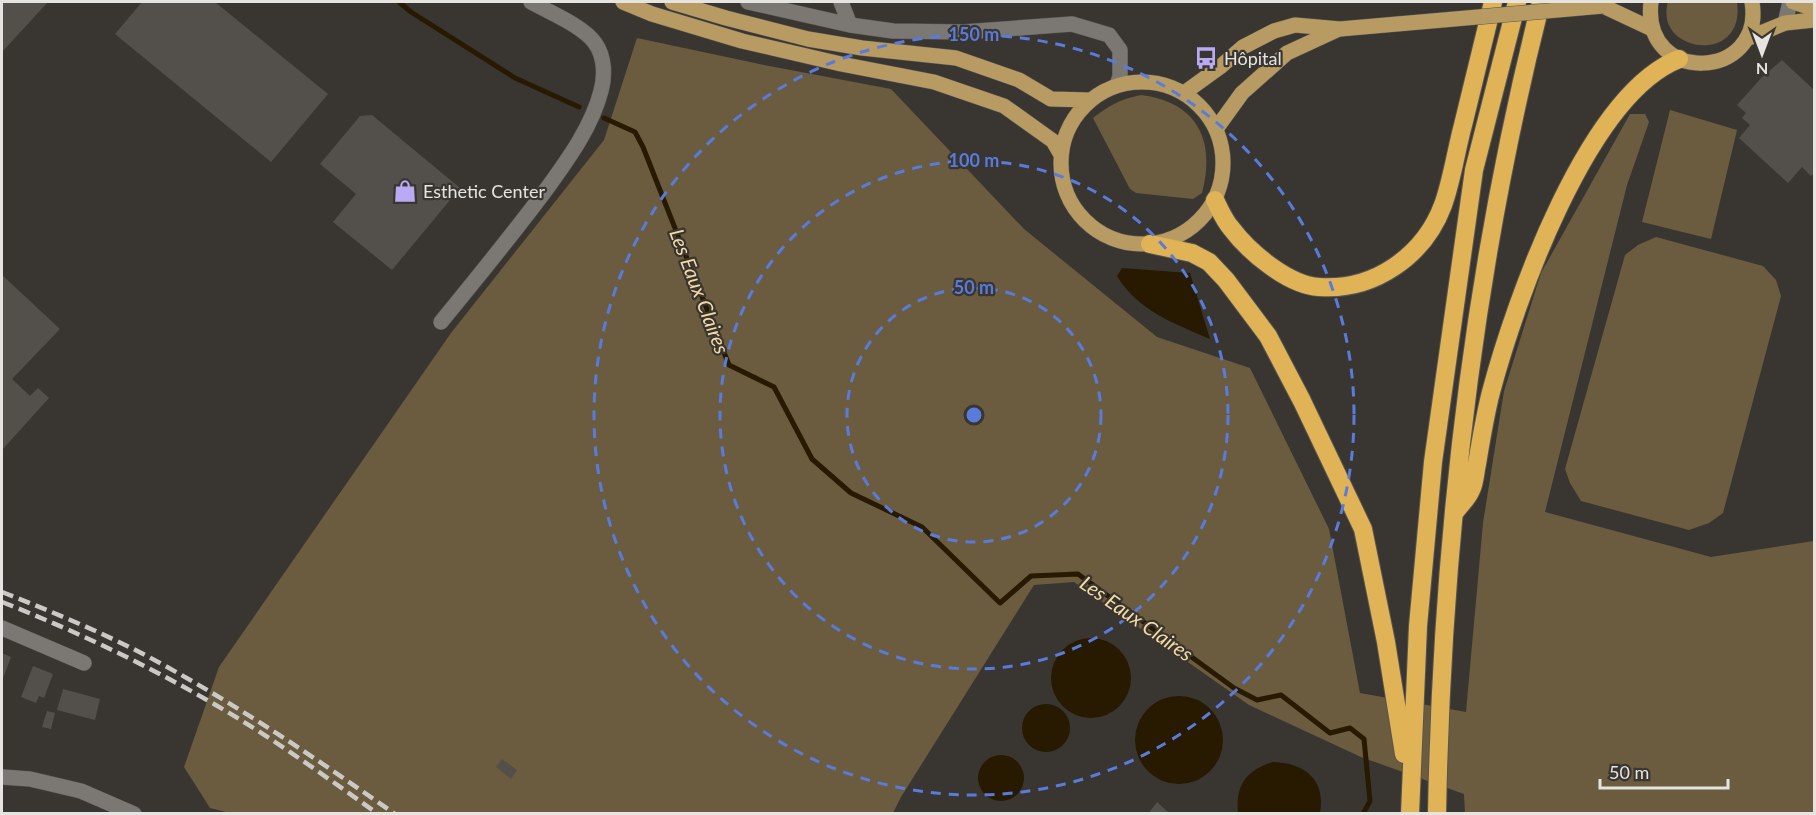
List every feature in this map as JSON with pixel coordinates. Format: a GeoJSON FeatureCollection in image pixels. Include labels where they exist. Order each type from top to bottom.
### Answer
{"type":"FeatureCollection","features":[{"type":"Feature","properties":{"kind":"highway"},"geometry":{"type":"LineString","coordinates":[[1215,200],[1229,226],[1239,238],[1288,278],[1309,286],[1333,288],[1358,284],[1384,274],[1407,258],[1425,238],[1443,205],[1494,2]]}},
{"type":"Feature","properties":{"kind":"highway"},"geometry":{"type":"LineString","coordinates":[[1410,813],[1418,626],[1437,439],[1474,170],[1517,2]]}},
{"type":"Feature","properties":{"kind":"highway"},"geometry":{"type":"LineString","coordinates":[[1437,813],[1438,751],[1454,514],[1473,344],[1506,154],[1541,2]]}},
{"type":"Feature","properties":{"kind":"highway"},"geometry":{"type":"LineString","coordinates":[[1454,514],[1472,490],[1490,395],[1508,332],[1533,265],[1570,186],[1604,128],[1624,100],[1665,65],[1679,60]]}},
{"type":"Feature","properties":{"kind":"highway"},"geometry":{"type":"LineString","coordinates":[[1150,244],[1192,253],[1209,262],[1226,280],[1268,336],[1302,400],[1363,529],[1386,642],[1410,790]]}},
{"type":"Feature","properties":{"kind":"main road"},"geometry":{"type":"LineString","coordinates":[[623,2],[652,14],[742,41],[841,64],[934,82],[1005,106],[1053,141],[1060,153]]}},
{"type":"Feature","properties":{"kind":"main road"},"geometry":{"type":"LineString","coordinates":[[672,2],[808,39],[862,48],[956,58],[1019,80],[1051,99],[1089,100]]}},
{"type":"Feature","properties":{"kind":"main road"},"geometry":{"type":"LineString","coordinates":[[1184,93],[1243,47],[1274,31],[1295,25],[1340,29],[1603,6],[1621,2]]}},
{"type":"Feature","properties":{"kind":"main road"},"geometry":{"type":"LineString","coordinates":[[1651,2],[1652,29],[1658,41],[1679,60],[1694,64],[1709,64],[1737,51],[1752,25],[1754,11],[1752,2]]}},
{"type":"Feature","properties":{"kind":"main road"},"geometry":{"type":"LineString","coordinates":[[1792,2],[1815,9]]}},
{"type":"Feature","properties":{"kind":"main road"},"geometry":{"type":"LineString","coordinates":[[1603,6],[1652,29]]}},
{"type":"Feature","properties":{"kind":"main road"},"geometry":{"type":"LineString","coordinates":[[1746,39],[1785,23],[1815,20]]}},
{"type":"Feature","properties":{"kind":"main road"},"geometry":{"type":"LineString","coordinates":[[1216,129],[1242,93],[1287,53],[1340,29]]}},
{"type":"Feature","properties":{"kind":"main road"},"geometry":{"type":"LineString","coordinates":[[1151,82],[1184,93],[1203,109],[1216,129],[1222,147],[1224,165],[1215,200],[1198,222],[1176,237],[1150,244],[1125,243],[1102,235],[1083,220],[1069,200],[1063,184],[1060,153],[1065,133],[1075,115],[1089,100],[1117,85],[1151,82]]}},
{"type":"Feature","properties":{"kind":"street"},"geometry":{"type":"LineString","coordinates":[[441,322],[526,217],[570,156],[600,93],[604,75],[602,58],[596,44],[585,33],[531,2]]}},
{"type":"Feature","properties":{"kind":"street"},"geometry":{"type":"LineString","coordinates":[[748,2],[850,25],[923,33],[1072,24],[1110,35],[1120,50],[1120,76],[1117,85]]}},
{"type":"Feature","properties":{"kind":"street"},"geometry":{"type":"LineString","coordinates":[[841,2],[850,25]]}},
{"type":"Feature","properties":{"kind":"street"},"geometry":{"type":"LineString","coordinates":[[1785,23],[1792,2]]}},
{"type":"Feature","properties":{"kind":"street"},"geometry":{"type":"LineString","coordinates":[[2,628],[84,663]]}},
{"type":"Feature","properties":{"kind":"street"},"geometry":{"type":"LineString","coordinates":[[2,777],[30,779],[81,791],[135,813]]}},
{"type":"Feature","properties":{"kind":"shaded area"},"geometry":{"type":"Polygon","coordinates":[[[1668,2],[1737,2],[1736,22],[1728,36],[1715,44],[1700,45],[1686,41],[1674,33],[1667,19],[1668,2]]]}},
{"type":"Feature","properties":{"kind":"shaded area"},"geometry":{"type":"Polygon","coordinates":[[[637,38],[891,89],[1024,229],[1157,337],[1250,368],[1329,529],[1360,693],[1466,712],[1483,523],[1504,391],[1541,273],[1630,114],[1645,114],[1649,122],[1627,185],[1545,512],[1711,557],[1814,541],[1814,813],[1465,813],[1464,794],[1361,757],[1249,705],[1074,582],[1034,585],[893,813],[230,813],[210,808],[184,767],[219,667],[451,333],[604,140],[637,38]]]}},
{"type":"Feature","properties":{"kind":"shaded area"},"geometry":{"type":"Polygon","coordinates":[[[1141,95],[1160,99],[1176,106],[1189,115],[1198,127],[1204,141],[1206,174],[1202,193],[1193,199],[1136,193],[1130,189],[1093,118],[1115,104],[1141,95]]]}},
{"type":"Feature","properties":{"kind":"shaded area"},"geometry":{"type":"Polygon","coordinates":[[[1670,110],[1737,130],[1711,239],[1642,222],[1670,110]]]}},
{"type":"Feature","properties":{"kind":"shaded area"},"geometry":{"type":"Polygon","coordinates":[[[1656,237],[1763,266],[1776,280],[1781,296],[1723,513],[1709,523],[1689,530],[1581,501],[1565,469],[1625,255],[1638,245],[1656,237]]]}},
{"type":"Feature","properties":{"kind":"shaded area"},"geometry":{"type":"Polygon","coordinates":[[[1122,268],[1190,273],[1210,339],[1146,307],[1125,288],[1117,276],[1122,268]]]}},
{"type":"Feature","properties":{"kind":"shaded area"},"geometry":{"type":"Polygon","coordinates":[[[1083,638],[1099,638],[1113,645],[1124,656],[1131,670],[1128,693],[1113,711],[1099,718],[1083,718],[1069,711],[1058,700],[1051,686],[1051,670],[1058,656],[1069,645],[1083,638]]]}},
{"type":"Feature","properties":{"kind":"shaded area"},"geometry":{"type":"Polygon","coordinates":[[[1179,696],[1204,703],[1216,715],[1223,740],[1216,765],[1204,777],[1179,784],[1154,777],[1142,765],[1135,740],[1142,715],[1154,703],[1179,696]]]}},
{"type":"Feature","properties":{"kind":"shaded area"},"geometry":{"type":"Polygon","coordinates":[[[1046,704],[1063,711],[1070,728],[1063,745],[1046,752],[1029,745],[1022,728],[1029,711],[1046,704]]]}},
{"type":"Feature","properties":{"kind":"shaded area"},"geometry":{"type":"Polygon","coordinates":[[[1001,755],[1010,756],[1017,762],[1023,769],[1023,787],[1017,794],[1010,800],[1001,801],[992,800],[985,794],[979,787],[978,778],[979,769],[985,762],[992,756],[1001,755]]]}},
{"type":"Feature","properties":{"kind":"shaded area"},"geometry":{"type":"Polygon","coordinates":[[[1273,762],[1295,766],[1311,776],[1320,791],[1320,813],[1238,813],[1239,794],[1245,780],[1256,769],[1273,762]]]}},
{"type":"Feature","properties":{"kind":"building"},"geometry":{"type":"Polygon","coordinates":[[[2,2],[48,2],[2,52],[2,2]]]}},
{"type":"Feature","properties":{"kind":"building"},"geometry":{"type":"Polygon","coordinates":[[[142,2],[215,2],[328,94],[271,162],[115,34],[142,2]]]}},
{"type":"Feature","properties":{"kind":"building"},"geometry":{"type":"Polygon","coordinates":[[[1782,60],[1814,90],[1814,173],[1811,176],[1802,167],[1788,183],[1739,138],[1750,125],[1742,118],[1746,113],[1737,105],[1762,77],[1782,60]]]}},
{"type":"Feature","properties":{"kind":"building","name":"Esthetic Center"},"geometry":{"type":"Polygon","coordinates":[[[372,115],[460,188],[392,270],[333,222],[356,194],[320,164],[360,116],[372,115]]]}},
{"type":"Feature","properties":{"kind":"building"},"geometry":{"type":"Polygon","coordinates":[[[2,275],[60,329],[12,379],[30,396],[38,388],[49,398],[2,450],[2,275]]]}},
{"type":"Feature","properties":{"kind":"building"},"geometry":{"type":"Polygon","coordinates":[[[2,653],[11,657],[2,681],[2,653]]]}},
{"type":"Feature","properties":{"kind":"building"},"geometry":{"type":"Polygon","coordinates":[[[33,666],[53,674],[44,698],[39,696],[36,703],[21,697],[33,666]]]}},
{"type":"Feature","properties":{"kind":"building"},"geometry":{"type":"Polygon","coordinates":[[[63,689],[100,699],[95,720],[57,710],[63,689]]]}},
{"type":"Feature","properties":{"kind":"building"},"geometry":{"type":"Polygon","coordinates":[[[47,711],[55,713],[51,729],[42,727],[47,711]]]}},
{"type":"Feature","properties":{"kind":"building"},"geometry":{"type":"Polygon","coordinates":[[[502,759],[517,770],[511,779],[496,767],[502,759]]]}},
{"type":"Feature","properties":{"kind":"building"},"geometry":{"type":"Polygon","coordinates":[[[1157,802],[1170,814],[1148,814],[1157,802]]]}},
{"type":"Feature","properties":{"kind":"waterway","name":"Les Eaux Claires"},"geometry":{"type":"LineString","coordinates":[[399,2],[515,78],[579,107]]}},
{"type":"Feature","properties":{"kind":"waterway","name":"Les Eaux Claires"},"geometry":{"type":"LineString","coordinates":[[604,118],[635,132],[643,147],[729,365],[774,387],[812,459],[851,493],[922,527],[1000,603],[1031,576],[1078,574],[1234,688],[1257,700],[1281,695],[1330,733],[1350,728],[1364,739],[1370,801],[1363,814]]}},
{"type":"Feature","properties":{"kind":"railway"},"geometry":{"type":"LineString","coordinates":[[2,592],[102,634],[190,680],[279,735],[395,814]]}},
{"type":"Feature","properties":{"kind":"railway"},"geometry":{"type":"LineString","coordinates":[[2,602],[106,647],[207,700],[273,740],[378,814]]}},
{"type":"Feature","properties":{"kind":"place","name":"Hôpital"},"geometry":{"type":"Point","coordinates":[1206,58]}},
{"type":"Feature","properties":{"kind":"place","name":"Esthetic Center"},"geometry":{"type":"Point","coordinates":[405,191]}}]}
